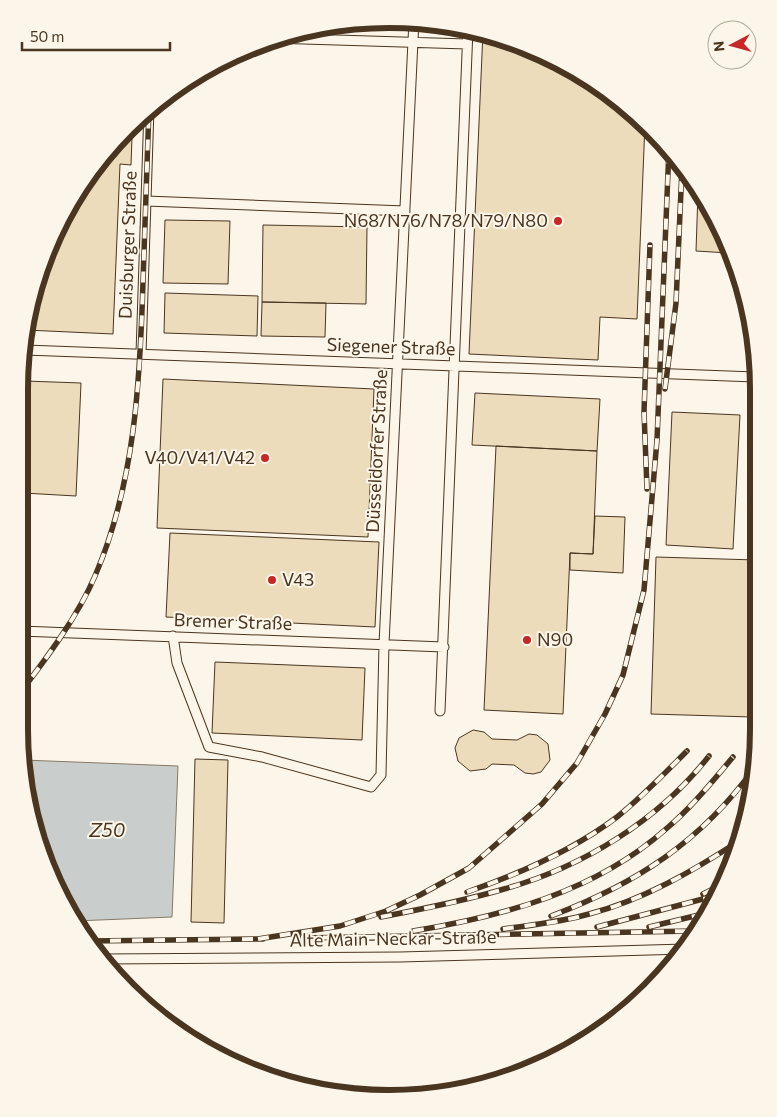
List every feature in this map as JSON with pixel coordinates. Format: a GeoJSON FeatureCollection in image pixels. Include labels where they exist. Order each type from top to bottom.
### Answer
{"type":"FeatureCollection","features":[{"type":"Feature","properties":{"kind":"lane","name":"Düsseldorfer Straße"},"geometry":{"type":"LineString","coordinates":[[173,636],[177,663],[208,746],[262,757],[371,787],[381,775],[384,644],[414,28]]}},
{"type":"Feature","properties":{"kind":"lane"},"geometry":{"type":"LineString","coordinates":[[440,711],[468,36]]}},
{"type":"Feature","properties":{"kind":"lane"},"geometry":{"type":"LineString","coordinates":[[300,39],[467,44]]}},
{"type":"Feature","properties":{"kind":"lane","name":"Duisburger Straße"},"geometry":{"type":"LineString","coordinates":[[141,354],[149,118]]}},
{"type":"Feature","properties":{"kind":"lane"},"geometry":{"type":"LineString","coordinates":[[146,201],[405,211]]}},
{"type":"Feature","properties":{"kind":"lane","name":"Siegener Straße"},"geometry":{"type":"LineString","coordinates":[[30,350],[750,377]]}},
{"type":"Feature","properties":{"kind":"lane","name":"Bremer Straße"},"geometry":{"type":"LineString","coordinates":[[28,630],[444,647]]}},
{"type":"Feature","properties":{"kind":"lane","name":"Alte Main-Neckar-Straße"},"geometry":{"type":"LineString","coordinates":[[111,959],[400,957],[674,949]]}},
{"type":"Feature","properties":{"kind":"water","name":"Z50"},"geometry":{"type":"Polygon","coordinates":[[[29,760],[178,766],[172,917],[83,921],[55,867],[47,845],[34,799],[29,760]]]}},
{"type":"Feature","properties":{"kind":"building","name":"N68/N76/N78/N79/N80"},"geometry":{"type":"Polygon","coordinates":[[[483,40],[527,55],[569,76],[608,102],[645,134],[637,319],[600,317],[598,360],[469,354],[483,40]]]}},
{"type":"Feature","properties":{"kind":"building"},"geometry":{"type":"Polygon","coordinates":[[[129,137],[132,137],[131,165],[120,164],[113,334],[32,330],[47,272],[65,229],[88,188],[129,137]]]}},
{"type":"Feature","properties":{"kind":"building"},"geometry":{"type":"Polygon","coordinates":[[[698,202],[723,253],[696,251],[698,202]]]}},
{"type":"Feature","properties":{"kind":"building"},"geometry":{"type":"Polygon","coordinates":[[[165,220],[230,221],[228,284],[163,283],[165,220]]]}},
{"type":"Feature","properties":{"kind":"building"},"geometry":{"type":"Polygon","coordinates":[[[263,225],[367,227],[366,304],[262,302],[263,225]]]}},
{"type":"Feature","properties":{"kind":"building"},"geometry":{"type":"Polygon","coordinates":[[[165,293],[258,296],[257,336],[164,333],[165,293]]]}},
{"type":"Feature","properties":{"kind":"building"},"geometry":{"type":"Polygon","coordinates":[[[262,302],[326,303],[325,337],[261,336],[262,302]]]}},
{"type":"Feature","properties":{"kind":"building","name":"V40/V41/V42"},"geometry":{"type":"Polygon","coordinates":[[[163,379],[374,389],[368,537],[157,528],[163,379]]]}},
{"type":"Feature","properties":{"kind":"building"},"geometry":{"type":"Polygon","coordinates":[[[28,381],[81,383],[76,496],[28,493],[28,381]]]}},
{"type":"Feature","properties":{"kind":"building"},"geometry":{"type":"Polygon","coordinates":[[[475,393],[600,399],[597,451],[472,445],[475,393]]]}},
{"type":"Feature","properties":{"kind":"building"},"geometry":{"type":"Polygon","coordinates":[[[672,412],[740,415],[733,549],[666,545],[672,412]]]}},
{"type":"Feature","properties":{"kind":"building","name":"N90"},"geometry":{"type":"Polygon","coordinates":[[[496,446],[597,451],[593,554],[570,553],[563,714],[484,710],[496,446]]]}},
{"type":"Feature","properties":{"kind":"building"},"geometry":{"type":"Polygon","coordinates":[[[750,495],[750,549],[748,549],[750,495]]]}},
{"type":"Feature","properties":{"kind":"building"},"geometry":{"type":"Polygon","coordinates":[[[595,516],[625,517],[623,573],[570,570],[570,553],[593,554],[595,516]]]}},
{"type":"Feature","properties":{"kind":"building","name":"V43"},"geometry":{"type":"Polygon","coordinates":[[[170,533],[379,542],[375,627],[166,617],[170,533]]]}},
{"type":"Feature","properties":{"kind":"building"},"geometry":{"type":"Polygon","coordinates":[[[656,557],[750,560],[750,717],[651,714],[656,557]]]}},
{"type":"Feature","properties":{"kind":"building"},"geometry":{"type":"Polygon","coordinates":[[[215,662],[365,668],[362,740],[212,733],[215,662]]]}},
{"type":"Feature","properties":{"kind":"building"},"geometry":{"type":"Polygon","coordinates":[[[473,730],[484,732],[492,739],[517,740],[529,734],[537,735],[548,744],[550,760],[541,772],[533,774],[525,773],[514,765],[492,764],[486,769],[470,771],[458,761],[455,748],[459,738],[473,730]]]}},
{"type":"Feature","properties":{"kind":"building"},"geometry":{"type":"Polygon","coordinates":[[[195,759],[228,760],[224,923],[191,922],[195,759]]]}},
{"type":"Feature","properties":{"kind":"railway"},"geometry":{"type":"LineString","coordinates":[[28,682],[61,637],[80,606],[95,576],[119,505],[127,468],[133,432],[140,357],[149,118]]}},
{"type":"Feature","properties":{"kind":"railway"},"geometry":{"type":"LineString","coordinates":[[258,939],[340,926],[386,911],[469,868],[542,804],[577,763],[605,714],[623,675],[644,590],[657,440],[668,161]]}},
{"type":"Feature","properties":{"kind":"railway"},"geometry":{"type":"LineString","coordinates":[[665,389],[676,303],[682,178]]}},
{"type":"Feature","properties":{"kind":"railway"},"geometry":{"type":"LineString","coordinates":[[647,489],[644,412],[650,245]]}},
{"type":"Feature","properties":{"kind":"railway"},"geometry":{"type":"LineString","coordinates":[[467,892],[545,861],[582,841],[617,817],[687,751]]}},
{"type":"Feature","properties":{"kind":"railway"},"geometry":{"type":"LineString","coordinates":[[381,917],[489,893],[533,880],[562,868],[590,854],[643,820],[667,801],[709,756]]}},
{"type":"Feature","properties":{"kind":"railway"},"geometry":{"type":"LineString","coordinates":[[413,931],[481,918],[514,909],[578,885],[609,869],[638,851],[675,821],[733,757]]}},
{"type":"Feature","properties":{"kind":"railway"},"geometry":{"type":"LineString","coordinates":[[551,916],[611,890],[665,857],[713,817],[746,779]]}},
{"type":"Feature","properties":{"kind":"railway"},"geometry":{"type":"LineString","coordinates":[[503,929],[568,919],[629,901],[686,874],[729,847]]}},
{"type":"Feature","properties":{"kind":"railway"},"geometry":{"type":"LineString","coordinates":[[703,894],[711,890]]}},
{"type":"Feature","properties":{"kind":"railway"},"geometry":{"type":"LineString","coordinates":[[597,927],[707,898]]}},
{"type":"Feature","properties":{"kind":"railway"},"geometry":{"type":"LineString","coordinates":[[649,927],[697,915]]}},
{"type":"Feature","properties":{"kind":"railway"},"geometry":{"type":"LineString","coordinates":[[301,938],[687,931]]}},
{"type":"Feature","properties":{"kind":"railway"},"geometry":{"type":"LineString","coordinates":[[97,941],[263,939]]}},
{"type":"Feature","properties":{"kind":"place","name":"N68/N76/N78/N79/N80"},"geometry":{"type":"Point","coordinates":[558,221]}},
{"type":"Feature","properties":{"kind":"place","name":"V40/V41/V42"},"geometry":{"type":"Point","coordinates":[265,458]}},
{"type":"Feature","properties":{"kind":"place","name":"V43"},"geometry":{"type":"Point","coordinates":[272,580]}},
{"type":"Feature","properties":{"kind":"place","name":"N90"},"geometry":{"type":"Point","coordinates":[527,640]}}]}
